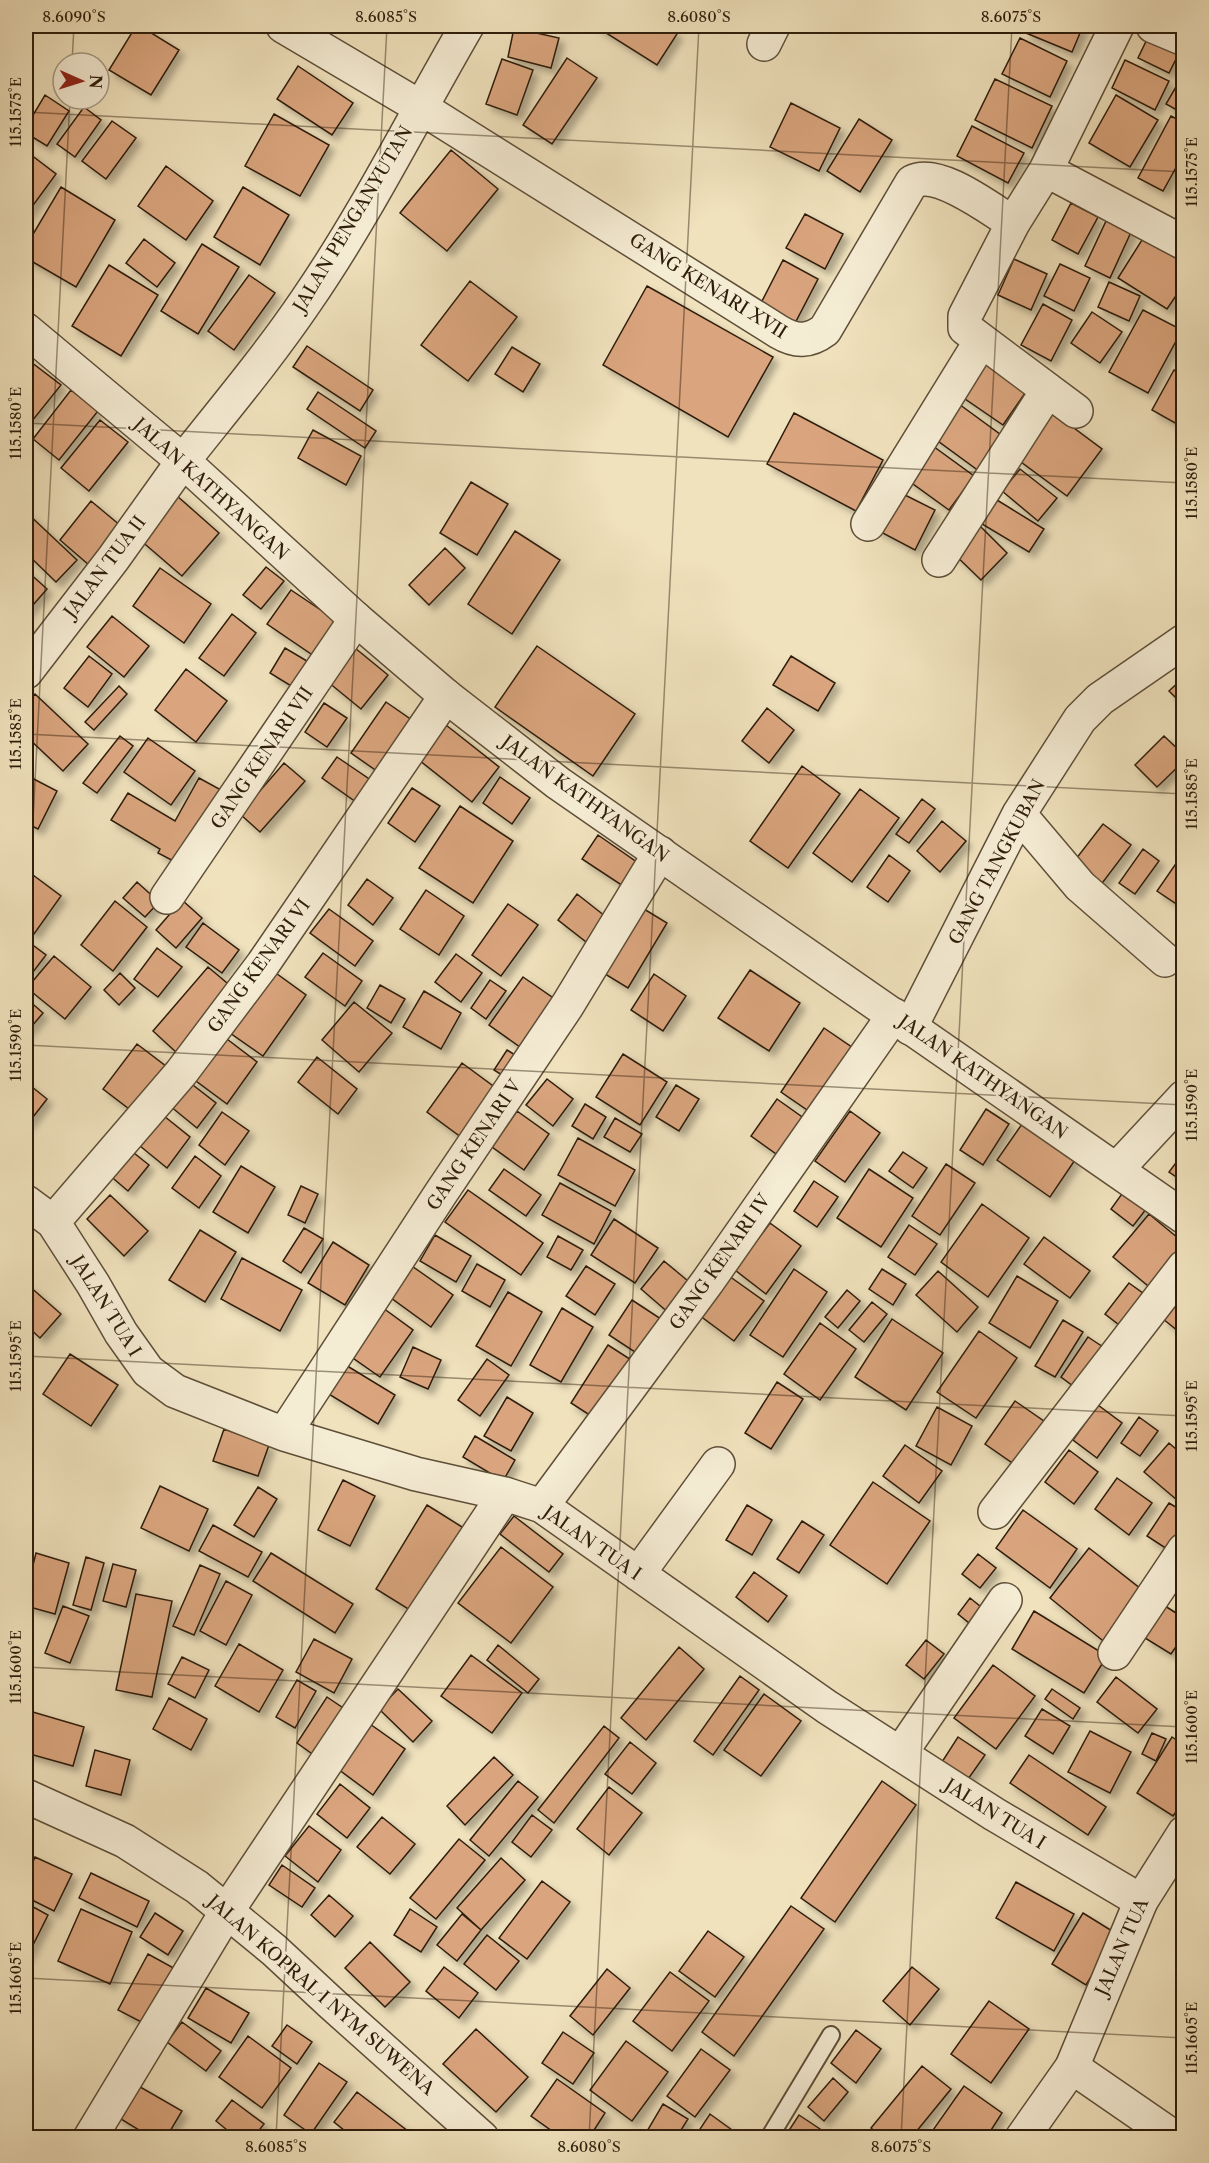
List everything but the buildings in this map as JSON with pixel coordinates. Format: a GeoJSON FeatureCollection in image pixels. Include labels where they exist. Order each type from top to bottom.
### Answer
{"type":"FeatureCollection","features":[{"type":"Feature","properties":{"kind":"street","name":"GANG KENARI XVII"},"geometry":{"type":"LineString","coordinates":[[283,26],[420,107],[779,332],[798,340],[810,339],[825,330],[912,183],[919,178],[927,178],[957,188],[1013,223]]}},
{"type":"Feature","properties":{"kind":"street","name":"JALAN PENGANYUTAN"},"geometry":{"type":"LineString","coordinates":[[183,461],[264,359],[305,302],[346,238],[467,26]]}},
{"type":"Feature","properties":{"kind":"street"},"geometry":{"type":"LineString","coordinates":[[1076,411],[964,328],[965,316],[1013,223],[1046,170],[1117,26]]}},
{"type":"Feature","properties":{"kind":"street"},"geometry":{"type":"LineString","coordinates":[[1153,26],[1184,39]]}},
{"type":"Feature","properties":{"kind":"street"},"geometry":{"type":"LineString","coordinates":[[1046,170],[1184,243]]}},
{"type":"Feature","properties":{"kind":"street","name":"JALAN KATHYANGAN"},"geometry":{"type":"LineString","coordinates":[[26,330],[183,461],[356,619],[446,696],[558,783],[1184,1217]]}},
{"type":"Feature","properties":{"kind":"street"},"geometry":{"type":"LineString","coordinates":[[868,524],[981,341]]}},
{"type":"Feature","properties":{"kind":"street"},"geometry":{"type":"LineString","coordinates":[[939,560],[1048,390]]}},
{"type":"Feature","properties":{"kind":"street","name":"JALAN TUA II"},"geometry":{"type":"LineString","coordinates":[[26,672],[113,559],[183,461]]}},
{"type":"Feature","properties":{"kind":"street","name":"GANG KENARI VII"},"geometry":{"type":"LineString","coordinates":[[167,897],[356,619]]}},
{"type":"Feature","properties":{"kind":"street","name":"GANG TANGKUBAN"},"geometry":{"type":"LineString","coordinates":[[902,1021],[1019,814],[1080,719],[1100,699],[1184,641]]}},
{"type":"Feature","properties":{"kind":"street","name":"GANG KENARI VI"},"geometry":{"type":"LineString","coordinates":[[53,1222],[181,1073],[263,964],[446,696]]}},
{"type":"Feature","properties":{"kind":"street"},"geometry":{"type":"LineString","coordinates":[[1019,814],[1080,886],[1165,960]]}},
{"type":"Feature","properties":{"kind":"street","name":"GANG KENARI V"},"geometry":{"type":"LineString","coordinates":[[284,1434],[441,1193],[567,1006],[660,853]]}},
{"type":"Feature","properties":{"kind":"street","name":"GANG KENARI IV"},"geometry":{"type":"LineString","coordinates":[[542,1506],[902,1021]]}},
{"type":"Feature","properties":{"kind":"street"},"geometry":{"type":"LineString","coordinates":[[1117,1169],[1184,1097]]}},
{"type":"Feature","properties":{"kind":"street","name":"JALAN TUA I"},"geometry":{"type":"LineString","coordinates":[[26,1202],[53,1222],[121,1333],[148,1371],[175,1391],[284,1434],[416,1474],[505,1494],[542,1506],[827,1707],[994,1814],[1141,1901]]}},
{"type":"Feature","properties":{"kind":"street"},"geometry":{"type":"LineString","coordinates":[[995,1512],[1184,1267]]}},
{"type":"Feature","properties":{"kind":"street"},"geometry":{"type":"LineString","coordinates":[[638,1574],[718,1464]]}},
{"type":"Feature","properties":{"kind":"street"},"geometry":{"type":"LineString","coordinates":[[90,2138],[227,1911],[505,1494]]}},
{"type":"Feature","properties":{"kind":"street"},"geometry":{"type":"LineString","coordinates":[[1115,1653],[1184,1550]]}},
{"type":"Feature","properties":{"kind":"street"},"geometry":{"type":"LineString","coordinates":[[900,1754],[1005,1600]]}},
{"type":"Feature","properties":{"kind":"street","name":"JALAN KOPRAL I NYM SUWENA"},"geometry":{"type":"LineString","coordinates":[[26,1796],[125,1841],[197,1887],[274,1950],[482,2138]]}},
{"type":"Feature","properties":{"kind":"street","name":"JALAN TUA"},"geometry":{"type":"LineString","coordinates":[[1022,2138],[1072,2067],[1141,1901],[1184,1833]]}},
{"type":"Feature","properties":{"kind":"street"},"geometry":{"type":"LineString","coordinates":[[1072,2067],[1175,2138]]}},
{"type":"Feature","properties":{"kind":"lane"},"geometry":{"type":"LineString","coordinates":[[770,2138],[831,2035]]}}]}
